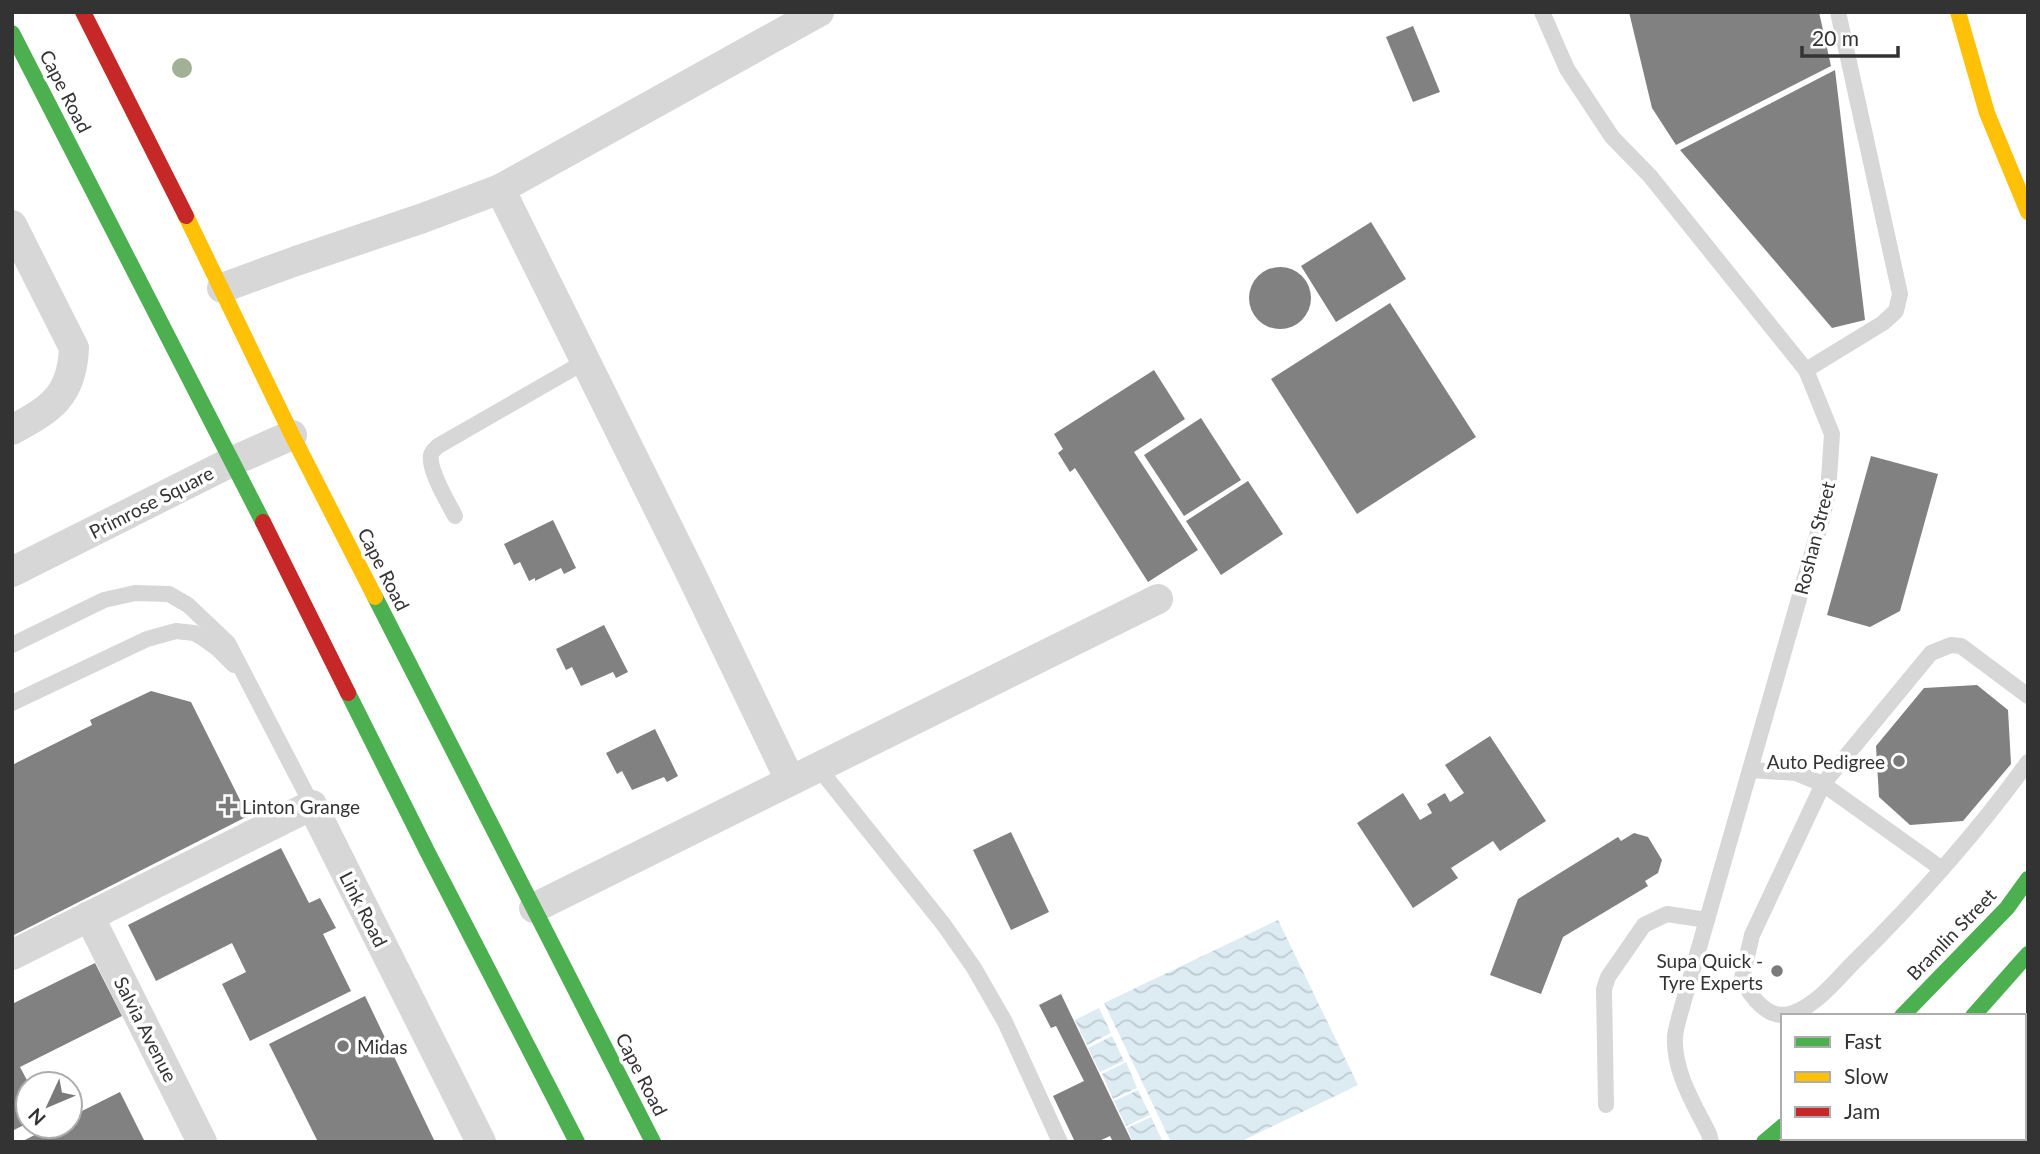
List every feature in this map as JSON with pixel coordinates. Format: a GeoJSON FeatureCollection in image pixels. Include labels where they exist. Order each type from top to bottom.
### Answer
{"type":"FeatureCollection","features":[{"type":"Feature","properties":{"kind":"main road","name":"Cape Road"},"geometry":{"type":"LineString","coordinates":[[83,12],[222,288],[292,435],[653,1142]]}},
{"type":"Feature","properties":{"kind":"main road"},"geometry":{"type":"LineString","coordinates":[[1958,12],[1987,113],[2028,212]]}},
{"type":"Feature","properties":{"kind":"main road","name":"Cape Road"},"geometry":{"type":"LineString","coordinates":[[12,33],[233,461],[428,853],[577,1142]]}},
{"type":"Feature","properties":{"kind":"main road","name":"Bramlin Street"},"geometry":{"type":"LineString","coordinates":[[1904,1014],[2007,908],[2028,879]]}},
{"type":"Feature","properties":{"kind":"main road"},"geometry":{"type":"LineString","coordinates":[[1975,1014],[2028,954]]}},
{"type":"Feature","properties":{"kind":"main road"},"geometry":{"type":"LineString","coordinates":[[1764,1142],[1781,1128]]}},
{"type":"Feature","properties":{"kind":"street"},"geometry":{"type":"LineString","coordinates":[[222,288],[500,189],[819,12]]}},
{"type":"Feature","properties":{"kind":"street"},"geometry":{"type":"LineString","coordinates":[[500,189],[690,570],[790,780]]}},
{"type":"Feature","properties":{"kind":"street"},"geometry":{"type":"LineString","coordinates":[[12,225],[74,348],[73,369],[65,389],[45,412],[12,430]]}},
{"type":"Feature","properties":{"kind":"street","name":"Primrose Square"},"geometry":{"type":"LineString","coordinates":[[12,572],[233,461],[292,435]]}},
{"type":"Feature","properties":{"kind":"street"},"geometry":{"type":"LineString","coordinates":[[534,908],[1158,599]]}},
{"type":"Feature","properties":{"kind":"street"},"geometry":{"type":"LineString","coordinates":[[12,955],[312,805]]}},
{"type":"Feature","properties":{"kind":"street","name":"Link Road"},"geometry":{"type":"LineString","coordinates":[[312,805],[481,1142]]}},
{"type":"Feature","properties":{"kind":"street","name":"Salvia Avenue"},"geometry":{"type":"LineString","coordinates":[[89,916],[202,1142]]}},
{"type":"Feature","properties":{"kind":"lane","name":"Roshan Street"},"geometry":{"type":"LineString","coordinates":[[1542,12],[1567,69],[1612,136],[1650,176],[1807,370],[1832,435],[1828,493],[1679,1014],[1675,1037],[1677,1059],[1685,1088],[1713,1139]]}},
{"type":"Feature","properties":{"kind":"lane"},"geometry":{"type":"LineString","coordinates":[[1807,370],[1883,323],[1896,311],[1900,294],[1838,12]]}},
{"type":"Feature","properties":{"kind":"lane"},"geometry":{"type":"LineString","coordinates":[[455,516],[433,470],[430,458],[433,451],[586,361]]}},
{"type":"Feature","properties":{"kind":"lane","name":"Link Road"},"geometry":{"type":"LineString","coordinates":[[12,646],[104,600],[135,593],[169,594],[209,622],[228,643],[312,805]]}},
{"type":"Feature","properties":{"kind":"lane","name":"Link Road"},"geometry":{"type":"LineString","coordinates":[[15,696],[147,639],[176,631],[194,633],[204,639],[246,676]]}},
{"type":"Feature","properties":{"kind":"lane"},"geometry":{"type":"LineString","coordinates":[[1781,1015],[1776,1015],[1758,1004],[1742,978],[1752,935],[1823,783],[1931,653],[1951,645],[1961,646],[2028,696]]}},
{"type":"Feature","properties":{"kind":"lane"},"geometry":{"type":"LineString","coordinates":[[1792,1014],[1816,1000],[1903,913],[1997,805],[2028,762]]}},
{"type":"Feature","properties":{"kind":"lane"},"geometry":{"type":"LineString","coordinates":[[817,766],[944,925],[974,968],[1004,1022],[1060,1142]]}},
{"type":"Feature","properties":{"kind":"lane"},"geometry":{"type":"LineString","coordinates":[[1750,770],[1796,773],[1823,783],[1942,869]]}},
{"type":"Feature","properties":{"kind":"lane"},"geometry":{"type":"LineString","coordinates":[[1606,1105],[1604,989],[1608,977],[1644,925],[1667,914],[1707,920]]}},
{"type":"Feature","properties":{"kind":"water"},"geometry":{"type":"Polygon","coordinates":[[[1278,920],[1358,1085],[1240,1142],[1171,1142],[1104,1003],[1278,920]]]}},
{"type":"Feature","properties":{"kind":"water"},"geometry":{"type":"Polygon","coordinates":[[[1099,1008],[1111,1033],[1087,1045],[1075,1020],[1099,1008]]]}},
{"type":"Feature","properties":{"kind":"water"},"geometry":{"type":"Polygon","coordinates":[[[1112,1036],[1124,1061],[1100,1072],[1088,1048],[1112,1036]]]}},
{"type":"Feature","properties":{"kind":"water"},"geometry":{"type":"Polygon","coordinates":[[[1126,1062],[1137,1088],[1113,1099],[1102,1074],[1126,1062]]]}},
{"type":"Feature","properties":{"kind":"water"},"geometry":{"type":"Polygon","coordinates":[[[1138,1090],[1150,1115],[1126,1126],[1114,1101],[1138,1090]]]}},
{"type":"Feature","properties":{"kind":"water"},"geometry":{"type":"Polygon","coordinates":[[[1151,1117],[1163,1142],[1133,1142],[1127,1128],[1151,1117]]]}},
{"type":"Feature","properties":{"kind":"building"},"geometry":{"type":"Polygon","coordinates":[[[1629,12],[1819,12],[1831,66],[1676,145],[1652,108],[1629,12]]]}},
{"type":"Feature","properties":{"kind":"building"},"geometry":{"type":"Polygon","coordinates":[[[1413,26],[1440,92],[1413,102],[1386,37],[1413,26]]]}},
{"type":"Feature","properties":{"kind":"building"},"geometry":{"type":"Polygon","coordinates":[[[1835,70],[1865,320],[1832,328],[1680,150],[1835,70]]]}},
{"type":"Feature","properties":{"kind":"building"},"geometry":{"type":"Polygon","coordinates":[[[1371,222],[1406,279],[1336,322],[1301,266],[1371,222]]]}},
{"type":"Feature","properties":{"kind":"building"},"geometry":{"type":"Polygon","coordinates":[[[1280,267],[1292,269],[1302,276],[1309,286],[1309,310],[1302,320],[1292,327],[1280,329],[1268,327],[1258,320],[1251,310],[1249,298],[1251,286],[1258,276],[1268,269],[1280,267]]]}},
{"type":"Feature","properties":{"kind":"building"},"geometry":{"type":"Polygon","coordinates":[[[1390,303],[1476,437],[1357,514],[1271,379],[1390,303]]]}},
{"type":"Feature","properties":{"kind":"building"},"geometry":{"type":"Polygon","coordinates":[[[1154,370],[1185,419],[1134,452],[1198,550],[1148,582],[1075,468],[1070,472],[1058,453],[1063,449],[1054,434],[1154,370]]]}},
{"type":"Feature","properties":{"kind":"building"},"geometry":{"type":"Polygon","coordinates":[[[1201,418],[1241,480],[1184,516],[1144,455],[1201,418]]]}},
{"type":"Feature","properties":{"kind":"building"},"geometry":{"type":"Polygon","coordinates":[[[1871,456],[1938,474],[1900,611],[1870,627],[1827,615],[1871,456]]]}},
{"type":"Feature","properties":{"kind":"building"},"geometry":{"type":"Polygon","coordinates":[[[1248,481],[1283,534],[1221,575],[1186,521],[1248,481]]]}},
{"type":"Feature","properties":{"kind":"building"},"geometry":{"type":"Polygon","coordinates":[[[553,520],[576,568],[564,574],[561,568],[535,581],[535,578],[529,581],[520,562],[514,565],[504,544],[553,520]]]}},
{"type":"Feature","properties":{"kind":"building"},"geometry":{"type":"Polygon","coordinates":[[[604,625],[628,672],[616,678],[613,672],[581,686],[572,667],[566,670],[556,649],[604,625]]]}},
{"type":"Feature","properties":{"kind":"building"},"geometry":{"type":"Polygon","coordinates":[[[1977,685],[2008,710],[2011,764],[1963,821],[1910,825],[1879,797],[1876,746],[1924,688],[1977,685]]]}},
{"type":"Feature","properties":{"kind":"building"},"geometry":{"type":"Polygon","coordinates":[[[151,691],[191,702],[248,816],[12,936],[12,765],[92,725],[90,720],[151,691]]]}},
{"type":"Feature","properties":{"kind":"building"},"geometry":{"type":"Polygon","coordinates":[[[655,729],[678,776],[667,782],[664,777],[632,790],[622,771],[617,774],[606,753],[655,729]]]}},
{"type":"Feature","properties":{"kind":"building"},"geometry":{"type":"Polygon","coordinates":[[[1490,736],[1546,821],[1500,851],[1493,841],[1451,868],[1458,878],[1413,908],[1357,823],[1403,793],[1420,820],[1432,813],[1427,804],[1445,793],[1450,802],[1464,793],[1445,765],[1490,736]]]}},
{"type":"Feature","properties":{"kind":"building"},"geometry":{"type":"Polygon","coordinates":[[[1011,832],[1049,912],[1011,930],[973,850],[1011,832]]]}},
{"type":"Feature","properties":{"kind":"building"},"geometry":{"type":"Polygon","coordinates":[[[1634,833],[1648,837],[1662,860],[1658,873],[1645,881],[1648,886],[1563,937],[1541,994],[1490,975],[1518,899],[1618,837],[1621,841],[1634,833]]]}},
{"type":"Feature","properties":{"kind":"building"},"geometry":{"type":"Polygon","coordinates":[[[281,848],[309,903],[320,898],[336,928],[323,934],[351,991],[250,1041],[222,984],[246,972],[232,943],[156,981],[128,925],[281,848]]]}},
{"type":"Feature","properties":{"kind":"building"},"geometry":{"type":"Polygon","coordinates":[[[95,963],[122,1016],[20,1067],[22,1070],[14,1070],[12,1131],[12,1004],[95,963]]]}},
{"type":"Feature","properties":{"kind":"building"},"geometry":{"type":"Polygon","coordinates":[[[1061,994],[1132,1142],[1113,1142],[1110,1136],[1097,1142],[1075,1142],[1053,1096],[1084,1081],[1056,1026],[1051,1028],[1039,1005],[1061,994]]]}},
{"type":"Feature","properties":{"kind":"building"},"geometry":{"type":"Polygon","coordinates":[[[365,996],[435,1142],[318,1142],[269,1044],[365,996]]]}},
{"type":"Feature","properties":{"kind":"building"},"geometry":{"type":"Polygon","coordinates":[[[120,1092],[145,1142],[21,1142],[84,1140],[84,1110],[120,1092]]]}},
{"type":"Feature","properties":{"kind":"traffic: fast"},"geometry":{"type":"LineString","coordinates":[[12,33],[263,522]]}},
{"type":"Feature","properties":{"kind":"traffic: fast"},"geometry":{"type":"LineString","coordinates":[[375,597],[653,1142]]}},
{"type":"Feature","properties":{"kind":"traffic: fast"},"geometry":{"type":"LineString","coordinates":[[348,693],[577,1142]]}},
{"type":"Feature","properties":{"kind":"traffic: fast"},"geometry":{"type":"LineString","coordinates":[[1904,1014],[2007,908],[2028,879]]}},
{"type":"Feature","properties":{"kind":"traffic: fast"},"geometry":{"type":"LineString","coordinates":[[1975,1014],[2028,954]]}},
{"type":"Feature","properties":{"kind":"traffic: fast"},"geometry":{"type":"LineString","coordinates":[[1764,1142],[1781,1128]]}},
{"type":"Feature","properties":{"kind":"traffic: slow"},"geometry":{"type":"LineString","coordinates":[[1958,12],[1987,113],[2028,212]]}},
{"type":"Feature","properties":{"kind":"traffic: slow"},"geometry":{"type":"LineString","coordinates":[[186,216],[292,435],[375,597]]}},
{"type":"Feature","properties":{"kind":"traffic: jam"},"geometry":{"type":"LineString","coordinates":[[83,12],[186,216]]}},
{"type":"Feature","properties":{"kind":"traffic: jam"},"geometry":{"type":"LineString","coordinates":[[263,522],[348,693]]}},
{"type":"Feature","properties":{"kind":"place","name":"Auto Pedigree"},"geometry":{"type":"Point","coordinates":[1899,761]}},
{"type":"Feature","properties":{"kind":"place","name":"Linton Grange"},"geometry":{"type":"Point","coordinates":[228,806]}},
{"type":"Feature","properties":{"kind":"place","name":"Supa Quick - Tyre Experts"},"geometry":{"type":"Point","coordinates":[1777,971]}},
{"type":"Feature","properties":{"kind":"place","name":"Midas"},"geometry":{"type":"Point","coordinates":[343,1046]}}]}
